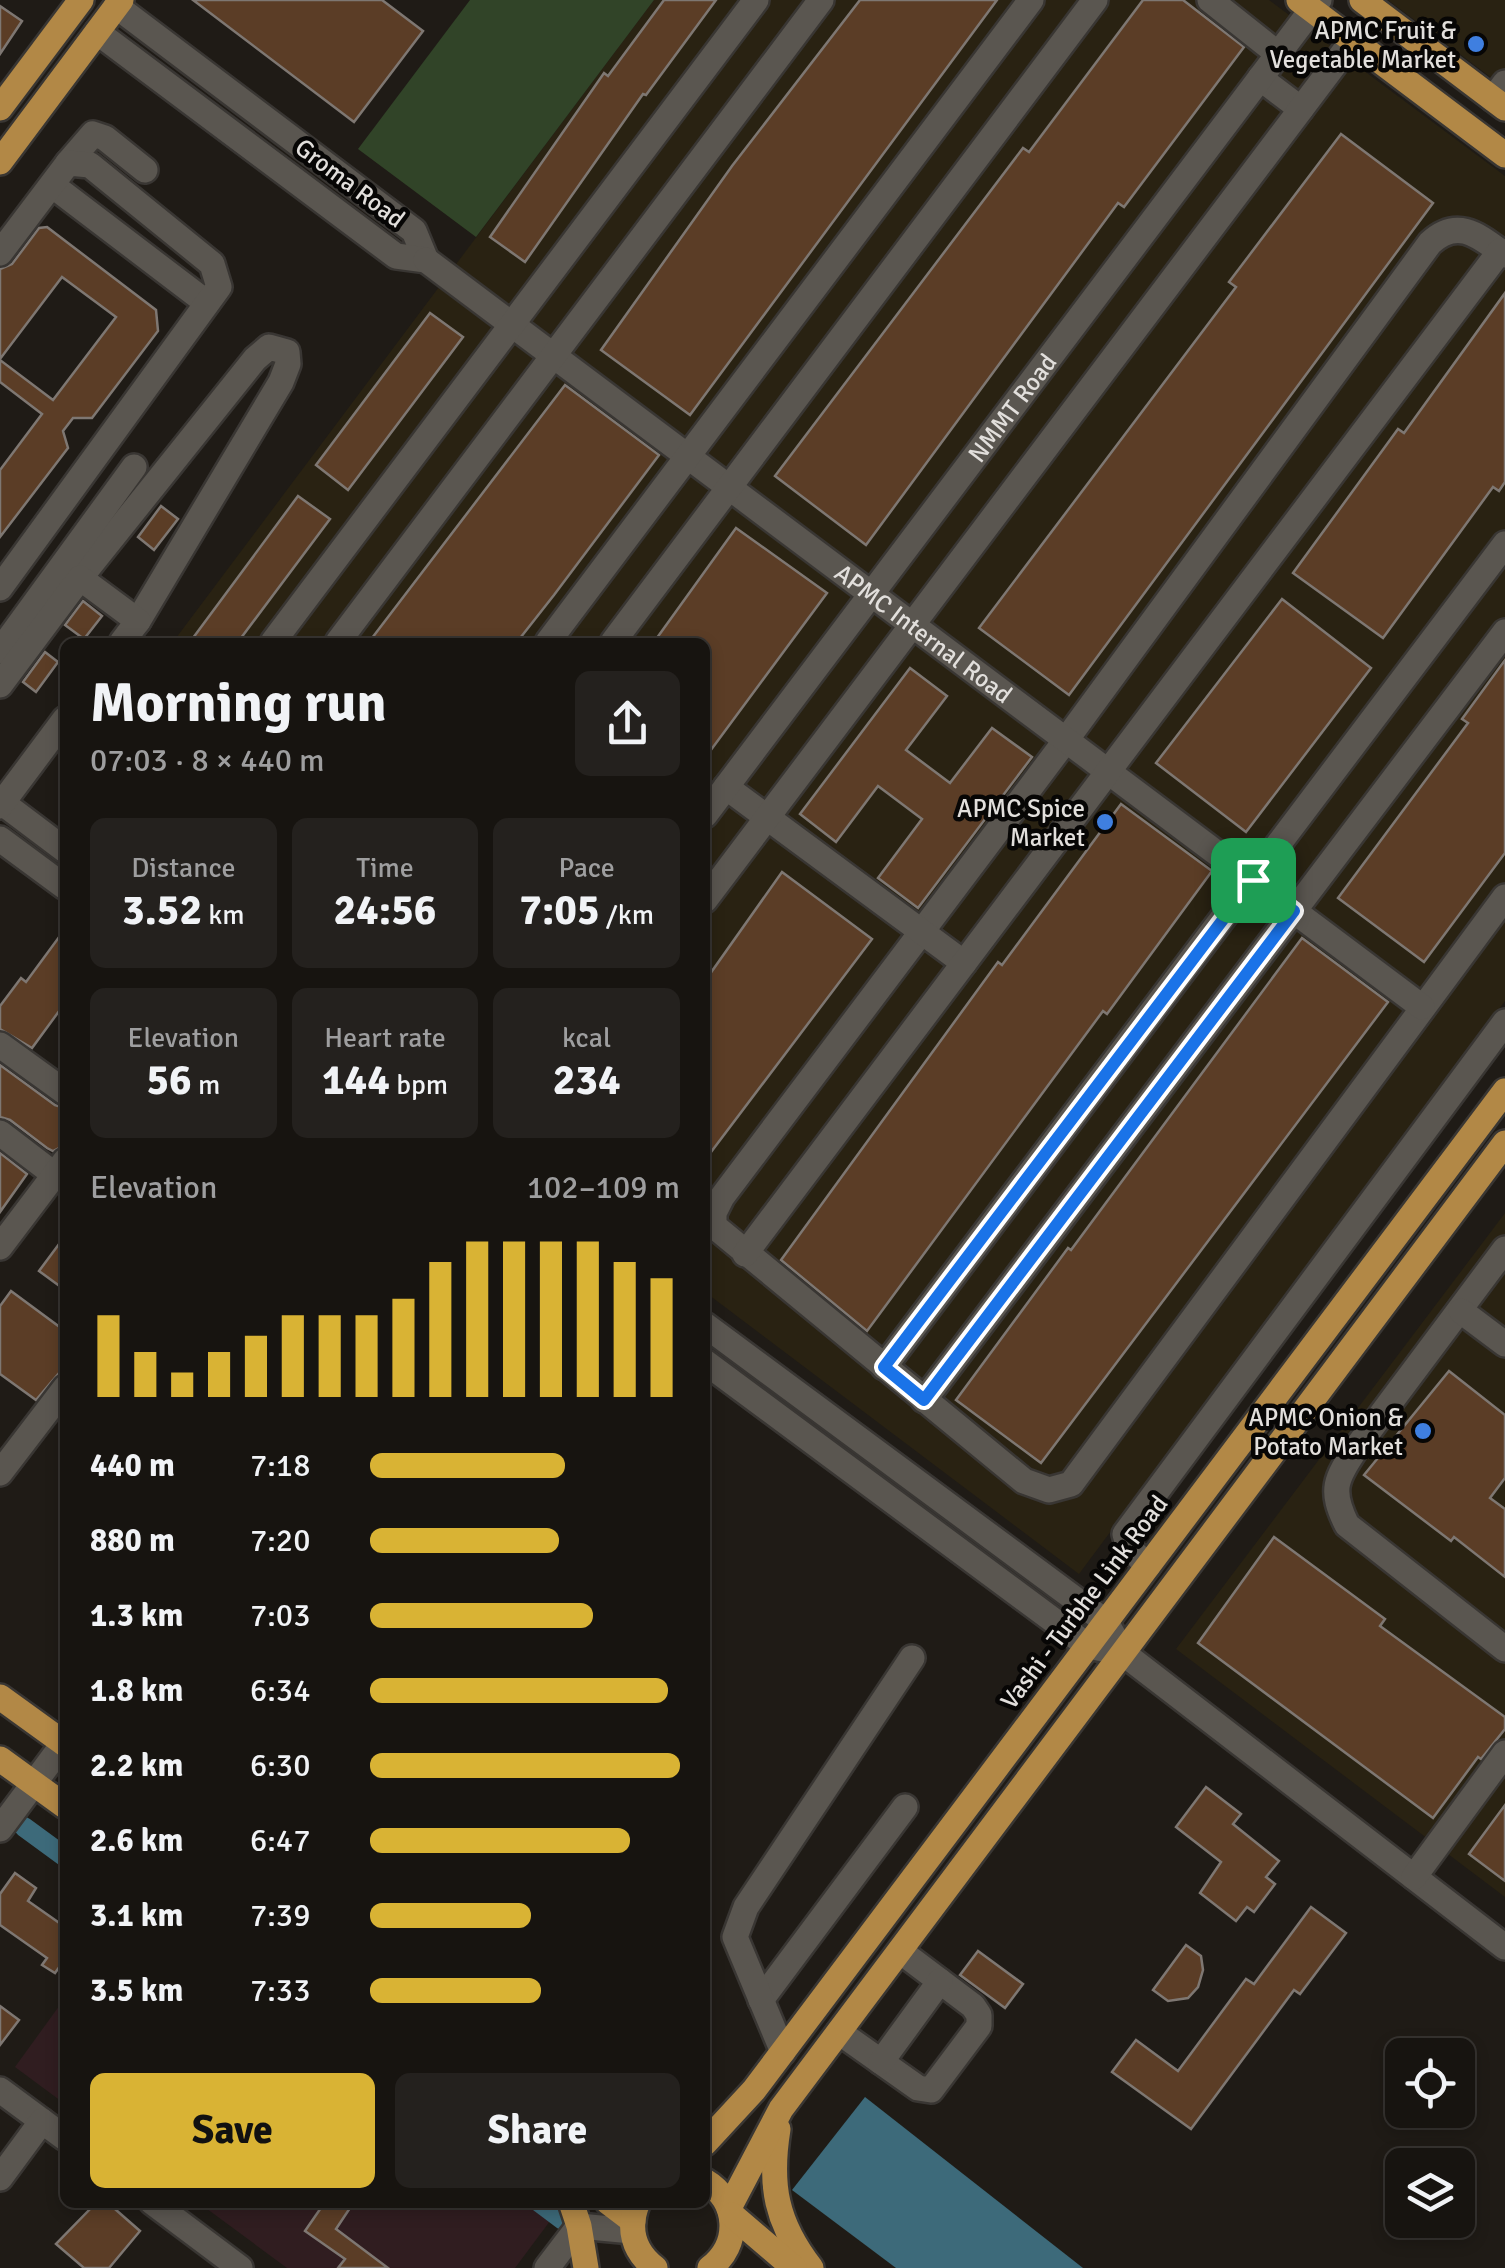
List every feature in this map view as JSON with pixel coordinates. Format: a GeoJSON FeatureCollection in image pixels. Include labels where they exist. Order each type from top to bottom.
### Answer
{"type":"FeatureCollection","features":[{"type":"Feature","properties":{"kind":"main road"},"geometry":{"type":"LineString","coordinates":[[1362,0],[1501,97]]}},
{"type":"Feature","properties":{"kind":"main road"},"geometry":{"type":"LineString","coordinates":[[0,162],[115,2]]}},
{"type":"Feature","properties":{"kind":"main road"},"geometry":{"type":"LineString","coordinates":[[1310,3],[1505,154]]}},
{"type":"Feature","properties":{"kind":"main road"},"geometry":{"type":"LineString","coordinates":[[0,108],[69,4]]}},
{"type":"Feature","properties":{"kind":"main road","name":"Groma Road"},"geometry":{"type":"LineString","coordinates":[[69,4],[97,32]]}},
{"type":"Feature","properties":{"kind":"main road","name":"Vashi - Turbhe Link Road"},"geometry":{"type":"LineString","coordinates":[[710,2138],[783,2052],[1505,1092]]}},
{"type":"Feature","properties":{"kind":"main road"},"geometry":{"type":"LineString","coordinates":[[710,2268],[728,2248],[731,2212],[781,2109],[1505,1143]]}},
{"type":"Feature","properties":{"kind":"main road"},"geometry":{"type":"LineString","coordinates":[[0,1697],[60,1740]]}},
{"type":"Feature","properties":{"kind":"main road"},"geometry":{"type":"LineString","coordinates":[[0,1759],[60,1802]]}},
{"type":"Feature","properties":{"kind":"main road"},"geometry":{"type":"LineString","coordinates":[[710,2114],[754,2090]]}},
{"type":"Feature","properties":{"kind":"main road"},"geometry":{"type":"LineString","coordinates":[[781,2109],[774,2152],[774,2186],[781,2219],[795,2248],[811,2268]]}},
{"type":"Feature","properties":{"kind":"main road"},"geometry":{"type":"LineString","coordinates":[[710,2184],[721,2193],[731,2212],[794,2268]]}},
{"type":"Feature","properties":{"kind":"main road"},"geometry":{"type":"LineString","coordinates":[[615,2208],[635,2225],[644,2258],[655,2268]]}},
{"type":"Feature","properties":{"kind":"main road"},"geometry":{"type":"LineString","coordinates":[[575,2214],[586,2268]]}},
{"type":"Feature","properties":{"kind":"main road"},"geometry":{"type":"LineString","coordinates":[[620,2268],[635,2225]]}},
{"type":"Feature","properties":{"kind":"street"},"geometry":{"type":"LineString","coordinates":[[276,638],[756,0]]}},
{"type":"Feature","properties":{"kind":"street"},"geometry":{"type":"LineString","coordinates":[[341,638],[821,0]]}},
{"type":"Feature","properties":{"kind":"street"},"geometry":{"type":"LineString","coordinates":[[551,638],[1030,0]]}},
{"type":"Feature","properties":{"kind":"street"},"geometry":{"type":"LineString","coordinates":[[615,638],[1095,0]]}},
{"type":"Feature","properties":{"kind":"street"},"geometry":{"type":"LineString","coordinates":[[1210,0],[1278,54]]}},
{"type":"Feature","properties":{"kind":"street","name":"Groma Road"},"geometry":{"type":"LineString","coordinates":[[115,2],[414,231],[426,260]]}},
{"type":"Feature","properties":{"kind":"street","name":"NMMT Road"},"geometry":{"type":"LineString","coordinates":[[710,808],[1278,54],[1310,3]]}},
{"type":"Feature","properties":{"kind":"street","name":"Groma Road"},"geometry":{"type":"LineString","coordinates":[[97,32],[396,256],[426,260]]}},
{"type":"Feature","properties":{"kind":"street"},"geometry":{"type":"LineString","coordinates":[[710,893],[1353,40]]}},
{"type":"Feature","properties":{"kind":"street"},"geometry":{"type":"LineString","coordinates":[[1260,78],[1302,108]]}},
{"type":"Feature","properties":{"kind":"street"},"geometry":{"type":"LineString","coordinates":[[0,253],[93,134],[106,138],[145,170]]}},
{"type":"Feature","properties":{"kind":"street"},"geometry":{"type":"LineString","coordinates":[[0,588],[219,287],[212,264],[90,165],[68,163]]}},
{"type":"Feature","properties":{"kind":"street"},"geometry":{"type":"LineString","coordinates":[[52,185],[207,303]]}},
{"type":"Feature","properties":{"kind":"street"},"geometry":{"type":"LineString","coordinates":[[745,1254],[1502,253],[1456,228],[1442,232],[1430,243],[1066,740],[722,1197],[714,1213],[714,1226],[745,1254],[1024,1480],[1049,1490],[1071,1484],[1505,897]]}},
{"type":"Feature","properties":{"kind":"street","name":"APMC Internal Road"},"geometry":{"type":"LineString","coordinates":[[426,260],[1422,1007]]}},
{"type":"Feature","properties":{"kind":"street"},"geometry":{"type":"LineString","coordinates":[[0,685],[254,358],[269,347],[287,352],[288,364],[281,382],[125,638]]}},
{"type":"Feature","properties":{"kind":"street"},"geometry":{"type":"LineString","coordinates":[[0,651],[134,467]]}},
{"type":"Feature","properties":{"kind":"street"},"geometry":{"type":"LineString","coordinates":[[884,1367],[1505,544]]}},
{"type":"Feature","properties":{"kind":"street"},"geometry":{"type":"LineString","coordinates":[[80,578],[138,621]]}},
{"type":"Feature","properties":{"kind":"street"},"geometry":{"type":"LineString","coordinates":[[924,1400],[1505,632]]}},
{"type":"Feature","properties":{"kind":"street"},"geometry":{"type":"LineString","coordinates":[[60,726],[1,803],[60,846]]}},
{"type":"Feature","properties":{"kind":"street"},"geometry":{"type":"LineString","coordinates":[[726,786],[964,963]]}},
{"type":"Feature","properties":{"kind":"street"},"geometry":{"type":"LineString","coordinates":[[0,839],[60,883]]}},
{"type":"Feature","properties":{"kind":"street"},"geometry":{"type":"LineString","coordinates":[[1148,1566],[1129,1548],[1126,1534],[1505,1022]]}},
{"type":"Feature","properties":{"kind":"street"},"geometry":{"type":"LineString","coordinates":[[0,1044],[60,1088]]}},
{"type":"Feature","properties":{"kind":"street"},"geometry":{"type":"LineString","coordinates":[[0,1133],[60,1168],[0,1248]]}},
{"type":"Feature","properties":{"kind":"street"},"geometry":{"type":"LineString","coordinates":[[1505,1249],[1356,1447],[1337,1478],[1336,1502],[1347,1525],[1505,1649]]}},
{"type":"Feature","properties":{"kind":"street"},"geometry":{"type":"LineString","coordinates":[[1461,1311],[1505,1344]]}},
{"type":"Feature","properties":{"kind":"street"},"geometry":{"type":"LineString","coordinates":[[710,1329],[1106,1622],[1122,1653],[1505,1947]]}},
{"type":"Feature","properties":{"kind":"street"},"geometry":{"type":"LineString","coordinates":[[710,1366],[1088,1646],[1122,1653]]}},
{"type":"Feature","properties":{"kind":"street"},"geometry":{"type":"LineString","coordinates":[[0,1473],[60,1395]]}},
{"type":"Feature","properties":{"kind":"street"},"geometry":{"type":"LineString","coordinates":[[783,2052],[736,1937],[746,1907],[912,1658]]}},
{"type":"Feature","properties":{"kind":"street"},"geometry":{"type":"LineString","coordinates":[[0,1829],[60,1750]]}},
{"type":"Feature","properties":{"kind":"street"},"geometry":{"type":"LineString","coordinates":[[1414,1877],[1505,1753]]}},
{"type":"Feature","properties":{"kind":"street"},"geometry":{"type":"LineString","coordinates":[[761,2000],[904,1808]]}},
{"type":"Feature","properties":{"kind":"street"},"geometry":{"type":"LineString","coordinates":[[839,2032],[918,2088],[932,2090],[940,2082],[979,2026],[979,2015],[900,1951]]}},
{"type":"Feature","properties":{"kind":"street"},"geometry":{"type":"LineString","coordinates":[[881,2062],[940,1982]]}},
{"type":"Feature","properties":{"kind":"street"},"geometry":{"type":"LineString","coordinates":[[0,2090],[60,2134]]}},
{"type":"Feature","properties":{"kind":"street"},"geometry":{"type":"LineString","coordinates":[[0,2178],[42,2121]]}},
{"type":"Feature","properties":{"kind":"street"},"geometry":{"type":"LineString","coordinates":[[160,2208],[240,2268]]}},
{"type":"Feature","properties":{"kind":"street"},"geometry":{"type":"LineString","coordinates":[[548,2268],[575,2214],[635,2225]]}},
{"type":"Feature","properties":{"kind":"shaded area","name":"APMC Spice Market"},"geometry":{"type":"Polygon","coordinates":[[[654,0],[1269,0],[1505,176],[1505,1001],[1079,1574],[710,1296],[710,638],[176,638],[654,0]]]}},
{"type":"Feature","properties":{"kind":"shaded area","name":"APMC Fruit & Vegetable Market"},"geometry":{"type":"Polygon","coordinates":[[[1388,0],[1505,0],[1505,88],[1388,0]]]}},
{"type":"Feature","properties":{"kind":"shaded area","name":"APMC Onion & Potato Market"},"geometry":{"type":"Polygon","coordinates":[[[1505,1213],[1505,1897],[1176,1649],[1505,1213]]]}},
{"type":"Feature","properties":{"kind":"shaded area"},"geometry":{"type":"Polygon","coordinates":[[[60,2005],[60,2100],[15,2067],[60,2005]]]}},
{"type":"Feature","properties":{"kind":"shaded area"},"geometry":{"type":"Polygon","coordinates":[[[206,2208],[533,2208],[550,2221],[515,2268],[287,2268],[206,2208]]]}},
{"type":"Feature","properties":{"kind":"green space"},"geometry":{"type":"Polygon","coordinates":[[[470,0],[654,0],[476,237],[358,149],[470,0]]]}},
{"type":"Feature","properties":{"kind":"water"},"geometry":{"type":"Polygon","coordinates":[[[865,2097],[1083,2268],[896,2268],[792,2190],[865,2097]]]}},
{"type":"Feature","properties":{"kind":"building"},"geometry":{"type":"Polygon","coordinates":[[[193,0],[382,0],[423,31],[354,122],[193,0]]]}},
{"type":"Feature","properties":{"kind":"building"},"geometry":{"type":"Polygon","coordinates":[[[664,0],[716,0],[643,94],[525,262],[490,237],[604,73],[608,76],[664,0]]]}},
{"type":"Feature","properties":{"kind":"building"},"geometry":{"type":"Polygon","coordinates":[[[860,0],[997,0],[690,415],[601,350],[732,166],[860,0]]]}},
{"type":"Feature","properties":{"kind":"building"},"geometry":{"type":"Polygon","coordinates":[[[1143,0],[1183,0],[1244,47],[1124,207],[1118,203],[866,545],[775,476],[1023,148],[1029,152],[1143,0]]]}},
{"type":"Feature","properties":{"kind":"building"},"geometry":{"type":"Polygon","coordinates":[[[0,6],[22,21],[0,54],[0,6]]]}},
{"type":"Feature","properties":{"kind":"building"},"geometry":{"type":"Polygon","coordinates":[[[1341,134],[1433,203],[1069,695],[979,628],[1236,287],[1229,282],[1341,134]]]}},
{"type":"Feature","properties":{"kind":"building"},"geometry":{"type":"Polygon","coordinates":[[[47,227],[156,310],[158,331],[92,418],[73,418],[63,431],[68,448],[0,537],[0,470],[42,414],[0,382],[0,360],[53,400],[116,317],[62,277],[0,359],[0,269],[12,264],[39,228],[47,227]]]}},
{"type":"Feature","properties":{"kind":"building"},"geometry":{"type":"Polygon","coordinates":[[[1505,293],[1505,482],[1499,491],[1493,487],[1383,638],[1293,573],[1398,429],[1404,433],[1505,293]]]}},
{"type":"Feature","properties":{"kind":"building"},"geometry":{"type":"Polygon","coordinates":[[[430,313],[463,337],[348,490],[316,465],[430,313]]]}},
{"type":"Feature","properties":{"kind":"building"},"geometry":{"type":"Polygon","coordinates":[[[565,385],[659,455],[520,638],[372,638],[565,385]]]}},
{"type":"Feature","properties":{"kind":"building"},"geometry":{"type":"Polygon","coordinates":[[[298,496],[330,519],[241,638],[193,638],[298,496]]]}},
{"type":"Feature","properties":{"kind":"building"},"geometry":{"type":"Polygon","coordinates":[[[161,506],[178,519],[154,550],[138,537],[161,506]]]}},
{"type":"Feature","properties":{"kind":"building"},"geometry":{"type":"Polygon","coordinates":[[[736,528],[827,593],[710,751],[710,638],[657,638],[736,528]]]}},
{"type":"Feature","properties":{"kind":"building"},"geometry":{"type":"Polygon","coordinates":[[[1282,599],[1371,668],[1246,832],[1156,763],[1282,599]]]}},
{"type":"Feature","properties":{"kind":"building"},"geometry":{"type":"Polygon","coordinates":[[[83,601],[102,616],[85,638],[65,625],[83,601]]]}},
{"type":"Feature","properties":{"kind":"building"},"geometry":{"type":"Polygon","coordinates":[[[45,652],[58,662],[36,692],[23,682],[45,652]]]}},
{"type":"Feature","properties":{"kind":"building"},"geometry":{"type":"Polygon","coordinates":[[[1505,660],[1505,853],[1424,962],[1338,898],[1468,723],[1462,719],[1505,660]]]}},
{"type":"Feature","properties":{"kind":"building"},"geometry":{"type":"Polygon","coordinates":[[[910,668],[947,696],[906,750],[950,783],[992,728],[1032,757],[918,908],[878,878],[922,819],[878,786],[836,842],[800,814],[910,668]]]}},
{"type":"Feature","properties":{"kind":"building"},"geometry":{"type":"Polygon","coordinates":[[[1121,804],[1212,871],[1107,1014],[1103,1011],[867,1331],[781,1260],[998,962],[1002,965],[1121,804]]]}},
{"type":"Feature","properties":{"kind":"building"},"geometry":{"type":"Polygon","coordinates":[[[782,872],[872,939],[710,1153],[710,974],[782,872]]]}},
{"type":"Feature","properties":{"kind":"building"},"geometry":{"type":"Polygon","coordinates":[[[60,936],[60,1010],[32,1048],[0,1029],[0,1006],[21,978],[26,982],[60,936]]]}},
{"type":"Feature","properties":{"kind":"building"},"geometry":{"type":"Polygon","coordinates":[[[1302,938],[1388,1002],[1041,1463],[956,1400],[1302,938]]]}},
{"type":"Feature","properties":{"kind":"building"},"geometry":{"type":"Polygon","coordinates":[[[0,1065],[60,1106],[60,1148],[53,1151],[47,1148],[10,1120],[0,1117],[0,1065]]]}},
{"type":"Feature","properties":{"kind":"building"},"geometry":{"type":"Polygon","coordinates":[[[0,1153],[27,1174],[0,1212],[0,1153]]]}},
{"type":"Feature","properties":{"kind":"building"},"geometry":{"type":"Polygon","coordinates":[[[60,1243],[60,1286],[39,1271],[60,1243]]]}},
{"type":"Feature","properties":{"kind":"building"},"geometry":{"type":"Polygon","coordinates":[[[11,1291],[60,1327],[60,1372],[36,1400],[0,1374],[0,1306],[11,1291]]]}},
{"type":"Feature","properties":{"kind":"building"},"geometry":{"type":"Polygon","coordinates":[[[1449,1371],[1505,1415],[1505,1478],[1490,1498],[1505,1509],[1505,1577],[1364,1475],[1449,1371]]]}},
{"type":"Feature","properties":{"kind":"building"},"geometry":{"type":"Polygon","coordinates":[[[1274,1537],[1385,1619],[1380,1626],[1505,1717],[1505,1729],[1481,1759],[1478,1757],[1433,1818],[1198,1643],[1274,1537]]]}},
{"type":"Feature","properties":{"kind":"building"},"geometry":{"type":"Polygon","coordinates":[[[1206,1787],[1241,1814],[1233,1824],[1279,1861],[1266,1877],[1275,1884],[1254,1912],[1247,1907],[1236,1921],[1200,1893],[1221,1862],[1176,1827],[1206,1787]]]}},
{"type":"Feature","properties":{"kind":"building"},"geometry":{"type":"Polygon","coordinates":[[[1505,1805],[1505,1881],[1469,1854],[1505,1805]]]}},
{"type":"Feature","properties":{"kind":"building"},"geometry":{"type":"Polygon","coordinates":[[[15,1873],[36,1888],[28,1901],[60,1923],[60,1966],[55,1973],[42,1965],[47,1958],[0,1925],[0,1894],[15,1873]]]}},
{"type":"Feature","properties":{"kind":"building"},"geometry":{"type":"Polygon","coordinates":[[[1311,1907],[1346,1933],[1300,1994],[1294,1990],[1191,2129],[1112,2072],[1136,2040],[1178,2071],[1246,1979],[1254,1984],[1311,1907]]]}},
{"type":"Feature","properties":{"kind":"building"},"geometry":{"type":"Polygon","coordinates":[[[1186,1945],[1201,1956],[1203,1970],[1198,1987],[1188,1998],[1168,2001],[1153,1990],[1186,1945]]]}},
{"type":"Feature","properties":{"kind":"building"},"geometry":{"type":"Polygon","coordinates":[[[978,1951],[1023,1984],[1005,2008],[960,1975],[978,1951]]]}},
{"type":"Feature","properties":{"kind":"building"},"geometry":{"type":"Polygon","coordinates":[[[0,2006],[19,2020],[0,2045],[0,2006]]]}},
{"type":"Feature","properties":{"kind":"building"},"geometry":{"type":"Polygon","coordinates":[[[91,2208],[114,2208],[140,2231],[109,2268],[84,2268],[56,2244],[91,2208]]]}},
{"type":"Feature","properties":{"kind":"building"},"geometry":{"type":"Polygon","coordinates":[[[321,2208],[350,2208],[336,2229],[388,2268],[338,2268],[345,2259],[305,2231],[321,2208]]]}},
{"type":"Feature","properties":{"kind":"waterway"},"geometry":{"type":"LineString","coordinates":[[24,1827],[60,1853]]}},
{"type":"Feature","properties":{"kind":"waterway"},"geometry":{"type":"LineString","coordinates":[[547,2208],[563,2220]]}},
{"type":"Feature","properties":{"kind":"place","name":"APMC Fruit & Vegetable Market"},"geometry":{"type":"Point","coordinates":[1476,44]}},
{"type":"Feature","properties":{"kind":"place","name":"APMC Spice Market"},"geometry":{"type":"Point","coordinates":[1105,822]}},
{"type":"Feature","properties":{"kind":"place","name":"APMC Onion & Potato Market"},"geometry":{"type":"Point","coordinates":[1423,1431]}},
{"type":"Feature","properties":{"kind":"route"},"geometry":{"type":"LineString","coordinates":[[1253,880],[1294,911],[924,1400],[884,1367],[1253,880]]}}]}
